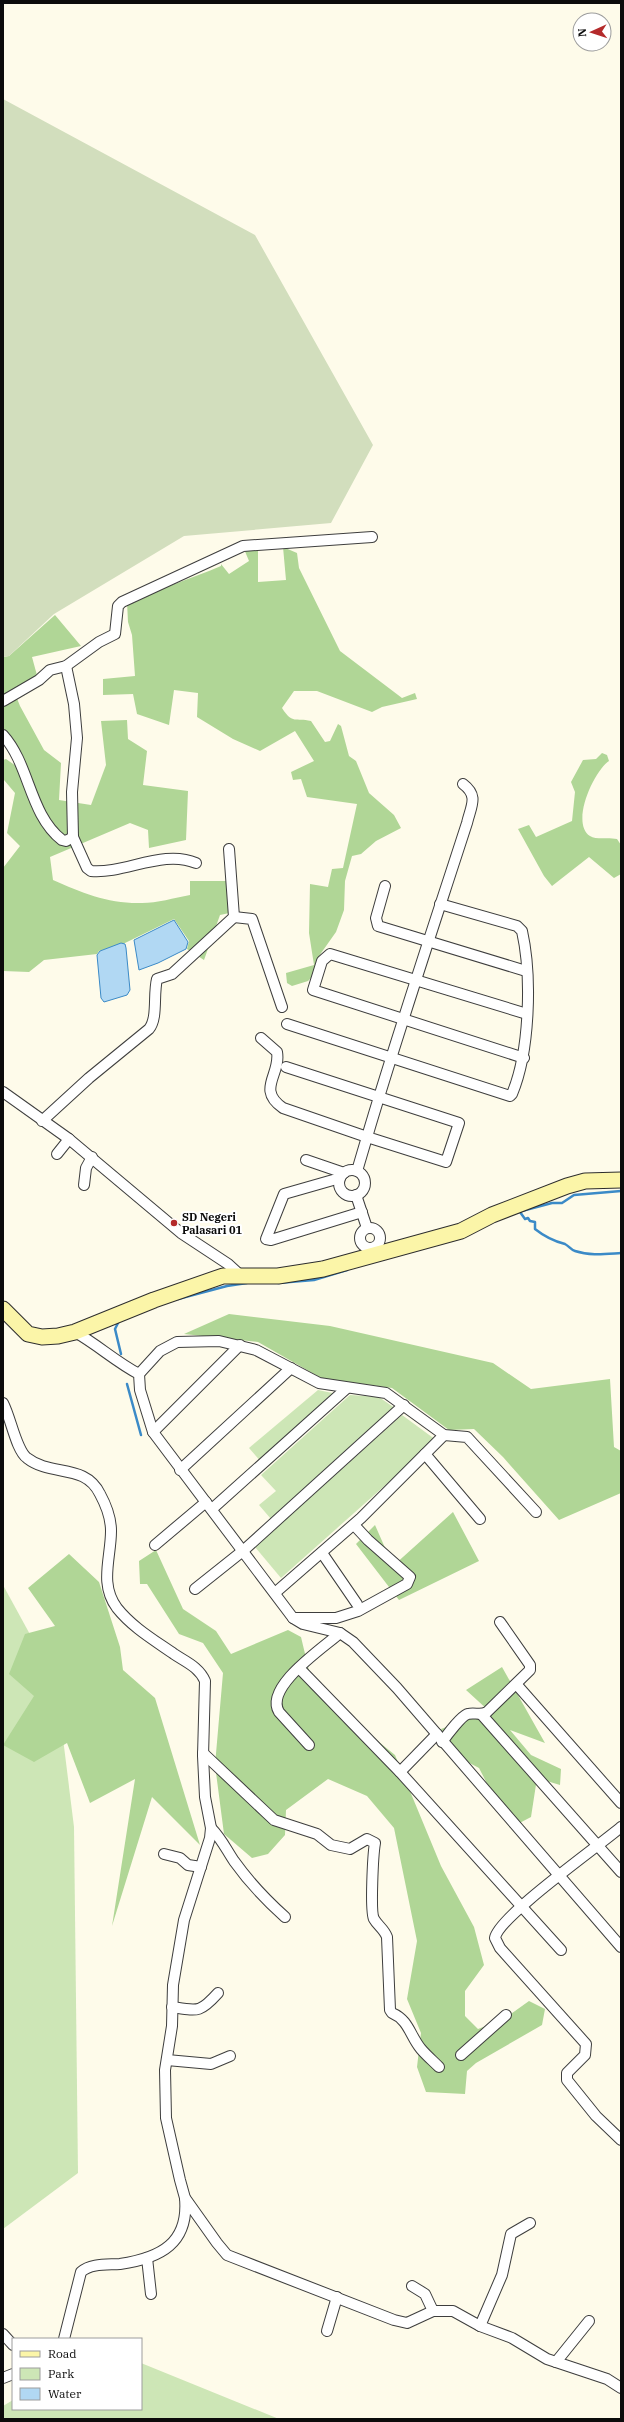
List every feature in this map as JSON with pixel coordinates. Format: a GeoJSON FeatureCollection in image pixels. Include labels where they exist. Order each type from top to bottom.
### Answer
{"type":"FeatureCollection","features":[{"type":"Feature","properties":{"kind":"main road"},"geometry":{"type":"LineString","coordinates":[[3,1309],[28,1334],[42,1337],[75,1332],[154,1300],[209,1280],[240,1275],[278,1276],[303,1273],[373,1251],[461,1231],[492,1214],[514,1205],[585,1181],[621,1180]]}},
{"type":"Feature","properties":{"kind":"street"},"geometry":{"type":"LineString","coordinates":[[3,701],[39,680],[50,670],[66,666],[99,642],[115,634],[118,606],[122,602],[243,546],[372,537]]}},
{"type":"Feature","properties":{"kind":"street"},"geometry":{"type":"LineString","coordinates":[[66,666],[74,704],[77,742],[72,792],[73,837],[86,868],[91,871],[170,859],[187,859],[196,863]]}},
{"type":"Feature","properties":{"kind":"street"},"geometry":{"type":"LineString","coordinates":[[3,735],[16,753],[40,812],[62,840],[66,841],[73,837]]}},
{"type":"Feature","properties":{"kind":"street"},"geometry":{"type":"LineString","coordinates":[[357,1171],[390,1058],[404,1019],[474,796],[472,791],[463,784]]}},
{"type":"Feature","properties":{"kind":"street"},"geometry":{"type":"LineString","coordinates":[[229,849],[234,917]]}},
{"type":"Feature","properties":{"kind":"street"},"geometry":{"type":"LineString","coordinates":[[385,886],[376,918],[378,926],[526,972]]}},
{"type":"Feature","properties":{"kind":"street"},"geometry":{"type":"LineString","coordinates":[[287,1024],[510,1096],[515,1087],[524,1058],[528,1014],[522,931],[517,926],[440,904]]}},
{"type":"Feature","properties":{"kind":"street"},"geometry":{"type":"LineString","coordinates":[[42,1121],[88,1078],[149,1029],[154,1023],[154,991],[157,979],[172,974],[234,917],[252,919],[282,1007]]}},
{"type":"Feature","properties":{"kind":"street"},"geometry":{"type":"LineString","coordinates":[[524,1058],[313,990],[322,961],[330,954],[528,1014]]}},
{"type":"Feature","properties":{"kind":"street"},"geometry":{"type":"LineString","coordinates":[[261,1038],[277,1052],[277,1064],[270,1086],[272,1096],[277,1104],[283,1108],[367,1137],[446,1162],[459,1123],[286,1067]]}},
{"type":"Feature","properties":{"kind":"street"},"geometry":{"type":"LineString","coordinates":[[3,1092],[69,1139],[181,1233],[228,1264],[240,1275]]}},
{"type":"Feature","properties":{"kind":"street"},"geometry":{"type":"LineString","coordinates":[[57,1154],[69,1139]]}},
{"type":"Feature","properties":{"kind":"street"},"geometry":{"type":"LineString","coordinates":[[84,1185],[86,1168],[92,1157]]}},
{"type":"Feature","properties":{"kind":"street"},"geometry":{"type":"LineString","coordinates":[[306,1160],[342,1176]]}},
{"type":"Feature","properties":{"kind":"street"},"geometry":{"type":"LineString","coordinates":[[342,1176],[342,1191],[349,1195],[356,1194],[364,1185],[363,1177],[357,1171],[349,1170],[342,1176],[284,1194],[266,1239],[271,1240],[362,1212]]}},
{"type":"Feature","properties":{"kind":"street"},"geometry":{"type":"LineString","coordinates":[[356,1194],[367,1228]]}},
{"type":"Feature","properties":{"kind":"street"},"geometry":{"type":"LineString","coordinates":[[367,1228],[374,1229],[380,1236],[379,1243],[373,1251],[365,1248],[359,1239],[361,1232],[367,1228]]}},
{"type":"Feature","properties":{"kind":"street"},"geometry":{"type":"LineString","coordinates":[[75,1332],[96,1344],[116,1362],[139,1374]]}},
{"type":"Feature","properties":{"kind":"street"},"geometry":{"type":"LineString","coordinates":[[536,1512],[470,1439],[467,1437],[444,1435],[386,1393],[319,1383],[256,1350],[240,1345],[207,1340],[177,1342],[160,1351],[139,1374],[140,1390],[153,1432],[180,1470],[276,1592],[293,1618],[303,1624],[340,1633],[354,1642],[440,1738],[621,1947]]}},
{"type":"Feature","properties":{"kind":"street"},"geometry":{"type":"LineString","coordinates":[[153,1432],[240,1345]]}},
{"type":"Feature","properties":{"kind":"street"},"geometry":{"type":"LineString","coordinates":[[180,1470],[291,1368]]}},
{"type":"Feature","properties":{"kind":"street"},"geometry":{"type":"LineString","coordinates":[[155,1545],[209,1505],[347,1388]]}},
{"type":"Feature","properties":{"kind":"street"},"geometry":{"type":"LineString","coordinates":[[3,1403],[9,1415],[19,1449],[27,1459],[41,1465],[86,1476],[95,1484],[110,1520],[111,1531],[106,1576],[114,1602],[145,1634],[200,1671],[205,1681],[203,1753],[205,1796],[211,1828],[208,1848],[184,1920],[173,1985],[172,2026],[164,2091],[166,2118],[185,2198],[182,2223],[178,2239],[163,2251],[147,2258],[85,2268],[81,2272],[64,2338]]}},
{"type":"Feature","properties":{"kind":"street"},"geometry":{"type":"LineString","coordinates":[[195,1589],[244,1550],[404,1405]]}},
{"type":"Feature","properties":{"kind":"street"},"geometry":{"type":"LineString","coordinates":[[276,1592],[354,1525],[444,1435]]}},
{"type":"Feature","properties":{"kind":"street"},"geometry":{"type":"LineString","coordinates":[[425,1454],[480,1519]]}},
{"type":"Feature","properties":{"kind":"street"},"geometry":{"type":"LineString","coordinates":[[293,1618],[336,1618],[358,1611],[407,1584],[410,1577],[368,1540],[354,1525]]}},
{"type":"Feature","properties":{"kind":"street"},"geometry":{"type":"LineString","coordinates":[[322,1553],[357,1604]]}},
{"type":"Feature","properties":{"kind":"street"},"geometry":{"type":"LineString","coordinates":[[482,1715],[517,1685],[529,1672],[531,1666],[500,1622]]}},
{"type":"Feature","properties":{"kind":"street"},"geometry":{"type":"LineString","coordinates":[[309,1745],[275,1706],[276,1696],[280,1688],[299,1668],[340,1633]]}},
{"type":"Feature","properties":{"kind":"street"},"geometry":{"type":"LineString","coordinates":[[299,1668],[400,1772],[561,1950]]}},
{"type":"Feature","properties":{"kind":"street"},"geometry":{"type":"LineString","coordinates":[[517,1685],[621,1803]]}},
{"type":"Feature","properties":{"kind":"street"},"geometry":{"type":"LineString","coordinates":[[400,1772],[465,1715],[471,1713],[482,1715],[621,1872]]}},
{"type":"Feature","properties":{"kind":"street"},"geometry":{"type":"LineString","coordinates":[[203,1753],[274,1820],[317,1834],[331,1845],[350,1849],[367,1840],[375,1842],[371,1908],[374,1920],[387,1937],[390,2010],[392,2013],[400,2016],[407,2023],[421,2049],[439,2066]]}},
{"type":"Feature","properties":{"kind":"street"},"geometry":{"type":"LineString","coordinates":[[621,1827],[599,1847],[559,1875],[522,1906],[498,1930],[495,1938],[497,1944],[586,2044],[585,2054],[567,2074],[567,2080],[596,2116],[621,2140]]}},
{"type":"Feature","properties":{"kind":"street"},"geometry":{"type":"LineString","coordinates":[[211,1828],[222,1840],[234,1861],[262,1896],[284,1917]]}},
{"type":"Feature","properties":{"kind":"street"},"geometry":{"type":"LineString","coordinates":[[164,1854],[180,1858],[188,1865],[201,1868]]}},
{"type":"Feature","properties":{"kind":"street"},"geometry":{"type":"LineString","coordinates":[[172,2007],[196,2010],[205,2008],[218,1993]]}},
{"type":"Feature","properties":{"kind":"street"},"geometry":{"type":"LineString","coordinates":[[461,2055],[506,2015]]}},
{"type":"Feature","properties":{"kind":"street"},"geometry":{"type":"LineString","coordinates":[[167,2060],[211,2064],[230,2056]]}},
{"type":"Feature","properties":{"kind":"street"},"geometry":{"type":"LineString","coordinates":[[185,2198],[227,2255],[337,2297],[388,2319],[400,2322],[413,2322],[433,2311],[453,2311],[480,2326],[512,2338],[556,2362],[607,2379],[621,2388]]}},
{"type":"Feature","properties":{"kind":"street"},"geometry":{"type":"LineString","coordinates":[[480,2326],[502,2275],[511,2234],[530,2223]]}},
{"type":"Feature","properties":{"kind":"street"},"geometry":{"type":"LineString","coordinates":[[147,2258],[151,2294]]}},
{"type":"Feature","properties":{"kind":"street"},"geometry":{"type":"LineString","coordinates":[[412,2286],[425,2294],[433,2311]]}},
{"type":"Feature","properties":{"kind":"street"},"geometry":{"type":"LineString","coordinates":[[327,2331],[337,2297]]}},
{"type":"Feature","properties":{"kind":"street"},"geometry":{"type":"LineString","coordinates":[[556,2362],[589,2321]]}},
{"type":"Feature","properties":{"kind":"street"},"geometry":{"type":"LineString","coordinates":[[3,2334],[12,2345]]}},
{"type":"Feature","properties":{"kind":"green space"},"geometry":{"type":"Polygon","coordinates":[[[3,99],[255,235],[373,445],[331,523],[184,536],[54,614],[9,656],[3,657],[3,99]]]}},
{"type":"Feature","properties":{"kind":"green space"},"geometry":{"type":"Polygon","coordinates":[[[258,547],[258,582],[286,580],[283,547],[297,553],[299,568],[340,651],[402,698],[415,693],[417,699],[382,707],[372,712],[317,691],[294,691],[282,708],[292,719],[311,721],[325,742],[330,741],[338,724],[341,726],[349,756],[356,761],[369,793],[394,815],[401,828],[376,841],[361,854],[352,856],[345,881],[344,910],[336,932],[319,956],[316,973],[308,981],[292,986],[287,983],[286,973],[314,965],[309,933],[310,884],[328,887],[332,869],[343,868],[357,804],[307,797],[301,779],[293,780],[291,772],[314,761],[295,731],[260,751],[233,739],[197,717],[198,693],[174,690],[169,725],[137,714],[133,694],[103,695],[103,679],[135,676],[132,635],[128,622],[127,602],[209,571],[221,566],[221,564],[229,574],[249,561],[244,549],[258,547]]]}},
{"type":"Feature","properties":{"kind":"green space"},"geometry":{"type":"Polygon","coordinates":[[[55,615],[81,646],[32,657],[38,679],[14,691],[20,706],[44,750],[61,763],[59,800],[91,805],[106,765],[101,721],[127,720],[128,739],[147,751],[143,785],[188,791],[186,840],[149,848],[148,830],[130,823],[50,857],[53,880],[96,897],[130,903],[148,903],[190,895],[190,881],[232,881],[239,911],[220,915],[204,960],[187,949],[189,941],[174,919],[125,943],[99,951],[97,954],[44,960],[29,972],[3,971],[3,868],[20,846],[7,833],[15,793],[4,780],[3,760],[6,759],[16,766],[3,734],[3,657],[9,656],[55,615]]]}},
{"type":"Feature","properties":{"kind":"green space"},"geometry":{"type":"Polygon","coordinates":[[[602,753],[607,755],[609,761],[597,775],[591,786],[586,797],[582,820],[584,829],[590,836],[595,838],[617,839],[621,845],[621,874],[614,878],[589,857],[552,886],[544,876],[518,829],[529,825],[536,837],[572,821],[575,792],[571,782],[583,760],[596,759],[602,753]]]}},
{"type":"Feature","properties":{"kind":"green space"},"geometry":{"type":"Polygon","coordinates":[[[229,1314],[330,1326],[493,1363],[531,1389],[610,1379],[614,1447],[621,1451],[621,1493],[559,1520],[503,1457],[474,1429],[449,1430],[392,1388],[321,1378],[258,1342],[184,1334],[229,1314]]]}},
{"type":"Feature","properties":{"kind":"green space"},"geometry":{"type":"Polygon","coordinates":[[[318,1390],[337,1394],[262,1463],[249,1448],[318,1390]]]}},
{"type":"Feature","properties":{"kind":"green space"},"geometry":{"type":"Polygon","coordinates":[[[350,1395],[379,1397],[396,1409],[271,1519],[259,1505],[276,1491],[261,1475],[350,1395]]]}},
{"type":"Feature","properties":{"kind":"green space"},"geometry":{"type":"Polygon","coordinates":[[[402,1415],[436,1440],[281,1578],[255,1547],[402,1415]]]}},
{"type":"Feature","properties":{"kind":"green space"},"geometry":{"type":"Polygon","coordinates":[[[453,1512],[479,1561],[399,1600],[356,1544],[375,1525],[393,1566],[453,1512]]]}},
{"type":"Feature","properties":{"kind":"green space"},"geometry":{"type":"Polygon","coordinates":[[[156,1550],[183,1609],[216,1631],[231,1654],[288,1630],[301,1637],[311,1679],[342,1712],[395,1755],[441,1866],[474,1927],[484,1965],[465,1991],[465,2016],[478,2029],[504,2019],[529,2001],[545,2009],[542,2025],[476,2063],[467,2071],[465,2094],[426,2092],[417,2067],[421,2033],[407,1999],[417,1941],[394,1828],[367,1796],[328,1779],[286,1810],[285,1835],[268,1854],[252,1858],[224,1834],[215,1765],[223,1673],[203,1643],[179,1634],[147,1584],[140,1584],[139,1561],[156,1550]]]}},
{"type":"Feature","properties":{"kind":"green space"},"geometry":{"type":"Polygon","coordinates":[[[69,1554],[99,1582],[120,1647],[123,1670],[155,1698],[200,1845],[152,1797],[112,1926],[135,1779],[90,1803],[67,1743],[34,1762],[3,1745],[34,1696],[9,1674],[25,1634],[55,1626],[28,1588],[69,1554]]]}},
{"type":"Feature","properties":{"kind":"green space"},"geometry":{"type":"Polygon","coordinates":[[[3,1585],[56,1682],[74,1827],[78,2173],[3,2229],[3,1585]]]}},
{"type":"Feature","properties":{"kind":"green space"},"geometry":{"type":"Polygon","coordinates":[[[502,1667],[545,1743],[510,1730],[531,1755],[561,1769],[560,1785],[537,1778],[531,1817],[510,1828],[479,1768],[458,1757],[441,1729],[489,1711],[466,1690],[502,1667]]]}},
{"type":"Feature","properties":{"kind":"green space"},"geometry":{"type":"Polygon","coordinates":[[[142,2363],[279,2419],[3,2419],[3,2406],[12,2401],[12,2410],[142,2410],[142,2363]]]}},
{"type":"Feature","properties":{"kind":"water"},"geometry":{"type":"Polygon","coordinates":[[[174,920],[188,942],[186,949],[158,963],[139,970],[134,940],[174,920]]]}},
{"type":"Feature","properties":{"kind":"water"},"geometry":{"type":"Polygon","coordinates":[[[121,943],[125,944],[126,948],[130,990],[127,995],[104,1002],[101,998],[97,955],[100,951],[121,943]]]}},
{"type":"Feature","properties":{"kind":"waterway"},"geometry":{"type":"LineString","coordinates":[[518,1212],[552,1203],[562,1203],[574,1195],[621,1191]]}},
{"type":"Feature","properties":{"kind":"waterway"},"geometry":{"type":"LineString","coordinates":[[520,1212],[525,1219],[528,1218],[530,1221],[535,1222],[535,1229],[539,1232],[581,1253],[621,1253]]}},
{"type":"Feature","properties":{"kind":"waterway"},"geometry":{"type":"LineString","coordinates":[[278,1283],[314,1280],[347,1270]]}},
{"type":"Feature","properties":{"kind":"waterway"},"geometry":{"type":"LineString","coordinates":[[178,1299],[227,1286],[247,1283]]}},
{"type":"Feature","properties":{"kind":"waterway"},"geometry":{"type":"LineString","coordinates":[[119,1321],[115,1329],[121,1354]]}},
{"type":"Feature","properties":{"kind":"waterway"},"geometry":{"type":"LineString","coordinates":[[127,1384],[141,1435]]}},
{"type":"Feature","properties":{"kind":"place","name":"SD Negeri Palasari 01"},"geometry":{"type":"Point","coordinates":[174,1223]}}]}
